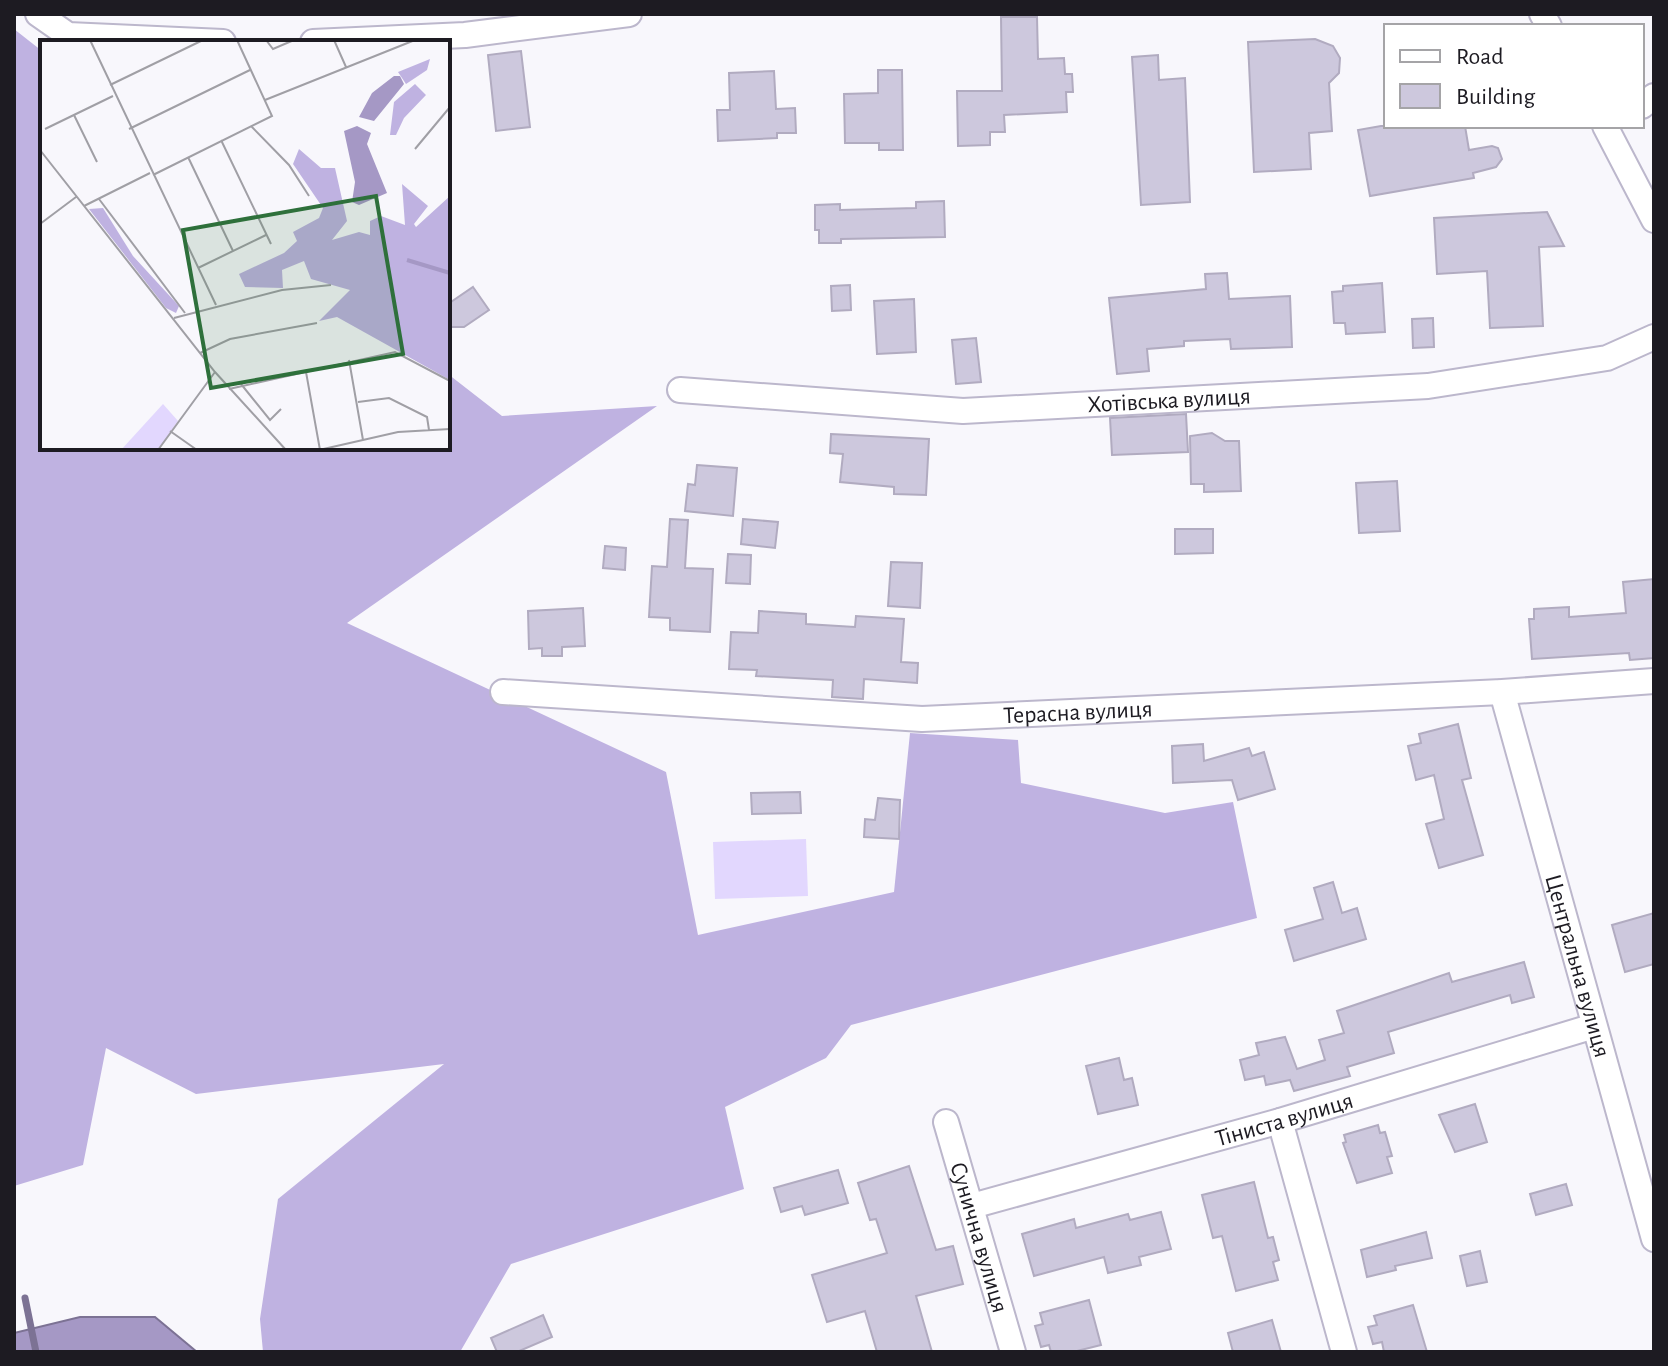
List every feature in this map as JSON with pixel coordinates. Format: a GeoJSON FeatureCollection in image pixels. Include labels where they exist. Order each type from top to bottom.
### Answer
{"type":"FeatureCollection","features":[{"type":"Feature","properties":{"kind":"street"},"geometry":{"type":"LineString","coordinates":[[38,14],[68,35],[179,40]]}},
{"type":"Feature","properties":{"kind":"street"},"geometry":{"type":"LineString","coordinates":[[331,40],[465,25],[629,14]]}},
{"type":"Feature","properties":{"kind":"street"},"geometry":{"type":"LineString","coordinates":[[1612,129],[1654,220]]}},
{"type":"Feature","properties":{"kind":"street","name":"Хотівська вулиця"},"geometry":{"type":"LineString","coordinates":[[680,390],[963,411],[1087,405],[1428,386],[1607,358],[1654,337]]}},
{"type":"Feature","properties":{"kind":"street","name":"Терасна вулиця"},"geometry":{"type":"LineString","coordinates":[[503,692],[922,719],[1502,692],[1654,681]]}},
{"type":"Feature","properties":{"kind":"street","name":"Центральна вулиця"},"geometry":{"type":"LineString","coordinates":[[1502,692],[1654,1239]]}},
{"type":"Feature","properties":{"kind":"street","name":"Тіниста вулиця"},"geometry":{"type":"LineString","coordinates":[[972,1206],[1280,1121],[1594,1026]]}},
{"type":"Feature","properties":{"kind":"street"},"geometry":{"type":"LineString","coordinates":[[1280,1121],[1344,1352]]}},
{"type":"Feature","properties":{"kind":"street","name":"Сунична вулиця"},"geometry":{"type":"LineString","coordinates":[[946,1122],[1013,1352]]}},
{"type":"Feature","properties":{"kind":"shaded area"},"geometry":{"type":"Polygon","coordinates":[[[14,29],[40,49],[40,450],[450,450],[450,376],[502,416],[657,406],[347,623],[666,772],[698,935],[894,892],[910,733],[1018,740],[1021,783],[1165,813],[1233,802],[1257,918],[851,1025],[826,1058],[725,1107],[744,1189],[511,1264],[460,1352],[263,1352],[260,1319],[278,1199],[444,1064],[196,1094],[106,1048],[83,1165],[14,1186],[14,29]]]}},
{"type":"Feature","properties":{"kind":"shaded area"},"geometry":{"type":"Polygon","coordinates":[[[806,839],[808,896],[715,899],[713,842],[806,839]]]}},
{"type":"Feature","properties":{"kind":"shaded area"},"geometry":{"type":"Polygon","coordinates":[[[80,1317],[155,1317],[197,1352],[14,1352],[14,1333],[80,1317]]]}},
{"type":"Feature","properties":{"kind":"building"},"geometry":{"type":"Polygon","coordinates":[[[1001,17],[1037,17],[1038,59],[1064,58],[1065,74],[1072,74],[1073,92],[1066,92],[1067,112],[1004,115],[1005,132],[990,132],[990,145],[958,146],[957,91],[1002,91],[1001,17]]]}},
{"type":"Feature","properties":{"kind":"building"},"geometry":{"type":"Polygon","coordinates":[[[1315,39],[1333,46],[1340,58],[1339,73],[1329,83],[1332,131],[1309,133],[1311,169],[1254,172],[1248,42],[1315,39]]]}},
{"type":"Feature","properties":{"kind":"building"},"geometry":{"type":"Polygon","coordinates":[[[521,51],[530,127],[496,131],[488,55],[521,51]]]}},
{"type":"Feature","properties":{"kind":"building"},"geometry":{"type":"Polygon","coordinates":[[[1158,55],[1159,80],[1185,78],[1190,202],[1141,205],[1132,57],[1158,55]]]}},
{"type":"Feature","properties":{"kind":"building"},"geometry":{"type":"Polygon","coordinates":[[[878,70],[902,70],[903,150],[879,150],[879,143],[845,143],[844,94],[878,93],[878,70]]]}},
{"type":"Feature","properties":{"kind":"building"},"geometry":{"type":"Polygon","coordinates":[[[774,71],[776,109],[795,108],[796,133],[777,133],[777,138],[718,141],[717,110],[730,110],[729,73],[774,71]]]}},
{"type":"Feature","properties":{"kind":"building"},"geometry":{"type":"Polygon","coordinates":[[[1381,126],[1465,128],[1469,150],[1492,146],[1498,148],[1502,159],[1496,167],[1473,173],[1474,178],[1370,196],[1358,130],[1381,126]]]}},
{"type":"Feature","properties":{"kind":"building"},"geometry":{"type":"Polygon","coordinates":[[[944,201],[945,237],[841,239],[841,243],[819,243],[819,230],[815,230],[815,205],[840,204],[840,210],[916,208],[916,202],[944,201]]]}},
{"type":"Feature","properties":{"kind":"building"},"geometry":{"type":"Polygon","coordinates":[[[1547,212],[1564,246],[1539,247],[1543,326],[1490,328],[1487,271],[1437,274],[1434,218],[1547,212]]]}},
{"type":"Feature","properties":{"kind":"building"},"geometry":{"type":"Polygon","coordinates":[[[1227,273],[1229,299],[1290,296],[1292,347],[1231,349],[1230,339],[1184,341],[1184,346],[1147,349],[1149,371],[1117,374],[1109,298],[1206,289],[1205,274],[1227,273]]]}},
{"type":"Feature","properties":{"kind":"building"},"geometry":{"type":"Polygon","coordinates":[[[1382,283],[1385,332],[1346,334],[1345,323],[1334,323],[1332,292],[1343,291],[1343,286],[1382,283]]]}},
{"type":"Feature","properties":{"kind":"building"},"geometry":{"type":"Polygon","coordinates":[[[850,285],[851,310],[832,311],[831,286],[850,285]]]}},
{"type":"Feature","properties":{"kind":"building"},"geometry":{"type":"Polygon","coordinates":[[[473,287],[489,310],[464,327],[450,327],[450,303],[473,287]]]}},
{"type":"Feature","properties":{"kind":"building"},"geometry":{"type":"Polygon","coordinates":[[[914,299],[916,352],[877,354],[874,301],[914,299]]]}},
{"type":"Feature","properties":{"kind":"building"},"geometry":{"type":"Polygon","coordinates":[[[1433,318],[1434,347],[1413,348],[1412,319],[1433,318]]]}},
{"type":"Feature","properties":{"kind":"building"},"geometry":{"type":"Polygon","coordinates":[[[976,338],[981,382],[956,384],[952,340],[976,338]]]}},
{"type":"Feature","properties":{"kind":"building"},"geometry":{"type":"Polygon","coordinates":[[[1186,414],[1188,452],[1112,455],[1110,418],[1186,414]]]}},
{"type":"Feature","properties":{"kind":"building"},"geometry":{"type":"Polygon","coordinates":[[[1212,433],[1225,441],[1239,441],[1241,491],[1204,492],[1204,484],[1191,484],[1190,436],[1212,433]]]}},
{"type":"Feature","properties":{"kind":"building"},"geometry":{"type":"Polygon","coordinates":[[[831,434],[929,439],[926,495],[894,494],[894,487],[840,482],[843,454],[830,453],[831,434]]]}},
{"type":"Feature","properties":{"kind":"building"},"geometry":{"type":"Polygon","coordinates":[[[697,465],[737,468],[733,516],[685,511],[688,484],[695,485],[697,465]]]}},
{"type":"Feature","properties":{"kind":"building"},"geometry":{"type":"Polygon","coordinates":[[[1397,481],[1400,531],[1359,533],[1356,483],[1397,481]]]}},
{"type":"Feature","properties":{"kind":"building"},"geometry":{"type":"Polygon","coordinates":[[[670,519],[688,520],[685,568],[713,569],[710,632],[670,630],[670,618],[649,617],[652,566],[667,567],[670,519]]]}},
{"type":"Feature","properties":{"kind":"building"},"geometry":{"type":"Polygon","coordinates":[[[743,519],[778,522],[775,548],[741,544],[743,519]]]}},
{"type":"Feature","properties":{"kind":"building"},"geometry":{"type":"Polygon","coordinates":[[[1175,529],[1213,529],[1213,553],[1175,554],[1175,529]]]}},
{"type":"Feature","properties":{"kind":"building"},"geometry":{"type":"Polygon","coordinates":[[[605,546],[626,548],[625,570],[603,568],[605,546]]]}},
{"type":"Feature","properties":{"kind":"building"},"geometry":{"type":"Polygon","coordinates":[[[728,554],[751,555],[750,584],[726,583],[728,554]]]}},
{"type":"Feature","properties":{"kind":"building"},"geometry":{"type":"Polygon","coordinates":[[[891,562],[922,563],[920,608],[888,606],[891,562]]]}},
{"type":"Feature","properties":{"kind":"building"},"geometry":{"type":"Polygon","coordinates":[[[1654,579],[1654,658],[1630,660],[1629,653],[1532,659],[1529,619],[1534,619],[1534,609],[1569,607],[1569,617],[1626,613],[1623,582],[1654,579]]]}},
{"type":"Feature","properties":{"kind":"building"},"geometry":{"type":"Polygon","coordinates":[[[583,608],[585,646],[562,647],[562,656],[542,656],[542,648],[529,649],[528,611],[583,608]]]}},
{"type":"Feature","properties":{"kind":"building"},"geometry":{"type":"Polygon","coordinates":[[[759,611],[806,614],[806,624],[855,627],[856,616],[904,619],[901,662],[918,663],[917,683],[864,679],[863,699],[832,697],[833,680],[756,676],[757,670],[729,669],[731,632],[758,633],[759,611]]]}},
{"type":"Feature","properties":{"kind":"building"},"geometry":{"type":"Polygon","coordinates":[[[1458,724],[1471,778],[1462,780],[1483,855],[1439,868],[1426,824],[1444,819],[1434,775],[1416,780],[1408,746],[1421,743],[1419,734],[1458,724]]]}},
{"type":"Feature","properties":{"kind":"building"},"geometry":{"type":"Polygon","coordinates":[[[1203,744],[1204,761],[1249,748],[1252,756],[1264,752],[1275,789],[1238,800],[1232,780],[1173,783],[1172,746],[1203,744]]]}},
{"type":"Feature","properties":{"kind":"building"},"geometry":{"type":"Polygon","coordinates":[[[800,792],[801,813],[752,814],[751,793],[800,792]]]}},
{"type":"Feature","properties":{"kind":"building"},"geometry":{"type":"Polygon","coordinates":[[[878,798],[900,800],[899,839],[864,837],[865,819],[875,820],[878,798]]]}},
{"type":"Feature","properties":{"kind":"building"},"geometry":{"type":"Polygon","coordinates":[[[1333,882],[1342,913],[1357,908],[1366,939],[1294,961],[1285,930],[1323,919],[1314,888],[1333,882]]]}},
{"type":"Feature","properties":{"kind":"building"},"geometry":{"type":"Polygon","coordinates":[[[1654,913],[1654,964],[1625,972],[1612,925],[1654,913]]]}},
{"type":"Feature","properties":{"kind":"building"},"geometry":{"type":"Polygon","coordinates":[[[1524,962],[1534,997],[1512,1003],[1510,995],[1388,1032],[1394,1053],[1347,1067],[1350,1076],[1294,1091],[1290,1080],[1266,1085],[1264,1076],[1245,1080],[1240,1060],[1259,1055],[1256,1043],[1285,1037],[1297,1069],[1325,1060],[1319,1040],[1344,1033],[1337,1011],[1449,973],[1452,982],[1524,962]]]}},
{"type":"Feature","properties":{"kind":"building"},"geometry":{"type":"Polygon","coordinates":[[[1119,1058],[1124,1080],[1132,1078],[1138,1105],[1098,1114],[1086,1066],[1119,1058]]]}},
{"type":"Feature","properties":{"kind":"building"},"geometry":{"type":"Polygon","coordinates":[[[1475,1104],[1487,1142],[1455,1152],[1439,1115],[1475,1104]]]}},
{"type":"Feature","properties":{"kind":"building"},"geometry":{"type":"Polygon","coordinates":[[[1378,1125],[1380,1133],[1385,1132],[1392,1156],[1387,1157],[1392,1173],[1357,1183],[1343,1143],[1346,1142],[1344,1135],[1378,1125]]]}},
{"type":"Feature","properties":{"kind":"building"},"geometry":{"type":"Polygon","coordinates":[[[909,1166],[936,1250],[953,1246],[963,1284],[916,1296],[932,1352],[877,1352],[865,1311],[827,1322],[812,1275],[887,1253],[876,1219],[870,1220],[858,1183],[909,1166]]]}},
{"type":"Feature","properties":{"kind":"building"},"geometry":{"type":"Polygon","coordinates":[[[838,1170],[848,1203],[805,1215],[802,1206],[781,1212],[774,1188],[838,1170]]]}},
{"type":"Feature","properties":{"kind":"building"},"geometry":{"type":"Polygon","coordinates":[[[1254,1182],[1268,1238],[1273,1237],[1279,1260],[1273,1262],[1278,1280],[1236,1291],[1222,1236],[1213,1238],[1202,1195],[1254,1182]]]}},
{"type":"Feature","properties":{"kind":"building"},"geometry":{"type":"Polygon","coordinates":[[[1566,1184],[1572,1205],[1536,1215],[1530,1194],[1566,1184]]]}},
{"type":"Feature","properties":{"kind":"building"},"geometry":{"type":"Polygon","coordinates":[[[1161,1212],[1171,1249],[1139,1257],[1141,1265],[1108,1273],[1104,1257],[1034,1276],[1022,1234],[1074,1219],[1076,1228],[1128,1214],[1130,1220],[1161,1212]]]}},
{"type":"Feature","properties":{"kind":"building"},"geometry":{"type":"Polygon","coordinates":[[[1426,1232],[1432,1258],[1395,1266],[1396,1270],[1367,1277],[1361,1250],[1426,1232]]]}},
{"type":"Feature","properties":{"kind":"building"},"geometry":{"type":"Polygon","coordinates":[[[1480,1251],[1487,1282],[1467,1286],[1460,1256],[1480,1251]]]}},
{"type":"Feature","properties":{"kind":"building"},"geometry":{"type":"Polygon","coordinates":[[[1089,1300],[1101,1345],[1073,1352],[1051,1352],[1049,1345],[1041,1347],[1035,1326],[1043,1324],[1040,1313],[1089,1300]]]}},
{"type":"Feature","properties":{"kind":"building"},"geometry":{"type":"Polygon","coordinates":[[[1413,1305],[1427,1352],[1384,1352],[1382,1342],[1373,1344],[1368,1327],[1377,1325],[1374,1316],[1413,1305]]]}},
{"type":"Feature","properties":{"kind":"building"},"geometry":{"type":"Polygon","coordinates":[[[543,1315],[552,1337],[517,1352],[497,1352],[491,1338],[543,1315]]]}},
{"type":"Feature","properties":{"kind":"building"},"geometry":{"type":"Polygon","coordinates":[[[1272,1320],[1281,1352],[1233,1352],[1228,1333],[1272,1320]]]}},
{"type":"Feature","properties":{"kind":"waterway"},"geometry":{"type":"LineString","coordinates":[[25,1298],[36,1352]]}}]}
